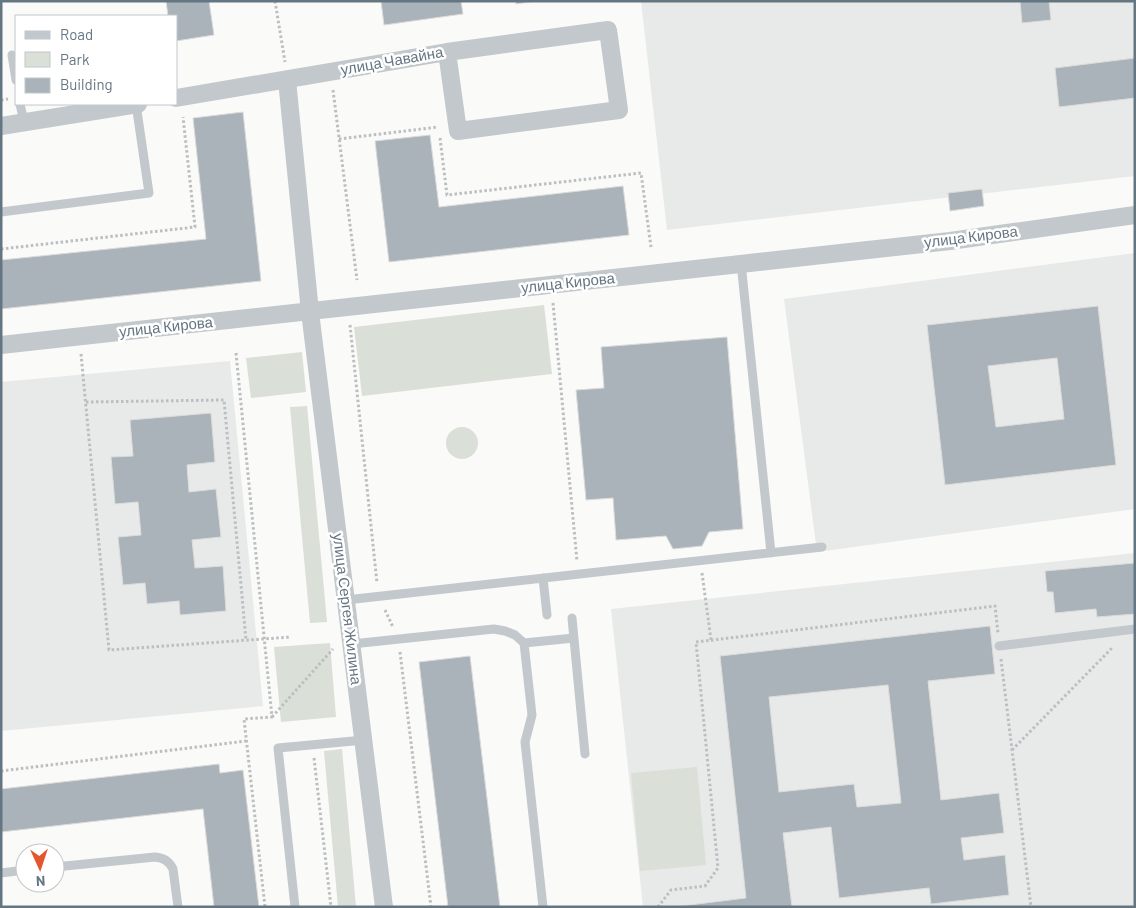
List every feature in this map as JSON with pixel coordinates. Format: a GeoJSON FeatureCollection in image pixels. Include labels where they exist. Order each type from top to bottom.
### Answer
{"type":"FeatureCollection","features":[{"type":"Feature","properties":{"kind":"street","name":"улица Чавайна"},"geometry":{"type":"LineString","coordinates":[[178,98],[448,52],[608,30],[618,110],[458,131],[448,52]]}},
{"type":"Feature","properties":{"kind":"street","name":"улица Сергея Жилина"},"geometry":{"type":"LineString","coordinates":[[288,80],[310,312],[384,907]]}},
{"type":"Feature","properties":{"kind":"street"},"geometry":{"type":"LineString","coordinates":[[1,126],[131,105]]}},
{"type":"Feature","properties":{"kind":"street","name":"улица Кирова"},"geometry":{"type":"LineString","coordinates":[[1,345],[950,241],[1135,215]]}},
{"type":"Feature","properties":{"kind":"lane"},"geometry":{"type":"LineString","coordinates":[[12,56],[15,74]]}},
{"type":"Feature","properties":{"kind":"lane"},"geometry":{"type":"LineString","coordinates":[[20,105],[24,122]]}},
{"type":"Feature","properties":{"kind":"lane"},"geometry":{"type":"LineString","coordinates":[[1,212],[149,193],[137,105]]}},
{"type":"Feature","properties":{"kind":"lane"},"geometry":{"type":"LineString","coordinates":[[741,263],[771,553]]}},
{"type":"Feature","properties":{"kind":"lane"},"geometry":{"type":"LineString","coordinates":[[346,600],[822,547]]}},
{"type":"Feature","properties":{"kind":"lane"},"geometry":{"type":"LineString","coordinates":[[543,578],[547,615]]}},
{"type":"Feature","properties":{"kind":"lane"},"geometry":{"type":"LineString","coordinates":[[572,618],[584,754]]}},
{"type":"Feature","properties":{"kind":"lane"},"geometry":{"type":"LineString","coordinates":[[351,637],[494,629],[515,635],[524,643],[532,715],[525,742],[542,907]]}},
{"type":"Feature","properties":{"kind":"lane"},"geometry":{"type":"LineString","coordinates":[[999,646],[1132,630]]}},
{"type":"Feature","properties":{"kind":"lane"},"geometry":{"type":"LineString","coordinates":[[524,643],[574,638]]}},
{"type":"Feature","properties":{"kind":"lane"},"geometry":{"type":"LineString","coordinates":[[296,907],[278,748],[364,740]]}},
{"type":"Feature","properties":{"kind":"lane"},"geometry":{"type":"LineString","coordinates":[[65,866],[161,858],[171,863],[178,907]]}},
{"type":"Feature","properties":{"kind":"lane"},"geometry":{"type":"LineString","coordinates":[[1,873],[15,871]]}},
{"type":"Feature","properties":{"kind":"path"},"geometry":{"type":"LineString","coordinates":[[275,1],[288,80]]}},
{"type":"Feature","properties":{"kind":"path"},"geometry":{"type":"LineString","coordinates":[[331,72],[357,280]]}},
{"type":"Feature","properties":{"kind":"path"},"geometry":{"type":"LineString","coordinates":[[1,249],[195,227],[183,118]]}},
{"type":"Feature","properties":{"kind":"path"},"geometry":{"type":"LineString","coordinates":[[339,139],[438,127]]}},
{"type":"Feature","properties":{"kind":"path"},"geometry":{"type":"LineString","coordinates":[[440,137],[447,195],[641,173],[651,247]]}},
{"type":"Feature","properties":{"kind":"path"},"geometry":{"type":"LineString","coordinates":[[551,285],[578,574]]}},
{"type":"Feature","properties":{"kind":"path"},"geometry":{"type":"LineString","coordinates":[[80,336],[109,650],[291,637]]}},
{"type":"Feature","properties":{"kind":"path"},"geometry":{"type":"LineString","coordinates":[[236,353],[272,717]]}},
{"type":"Feature","properties":{"kind":"path"},"geometry":{"type":"LineString","coordinates":[[86,402],[224,400],[246,640]]}},
{"type":"Feature","properties":{"kind":"path"},"geometry":{"type":"LineString","coordinates":[[701,560],[711,640]]}},
{"type":"Feature","properties":{"kind":"path"},"geometry":{"type":"LineString","coordinates":[[658,907],[671,890],[705,886],[718,868],[696,642],[995,606],[1031,907]]}},
{"type":"Feature","properties":{"kind":"path"},"geometry":{"type":"LineString","coordinates":[[1012,750],[1132,630]]}},
{"type":"Feature","properties":{"kind":"path"},"geometry":{"type":"LineString","coordinates":[[265,907],[244,719],[272,717],[351,637]]}},
{"type":"Feature","properties":{"kind":"path"},"geometry":{"type":"LineString","coordinates":[[1,771],[246,741]]}},
{"type":"Feature","properties":{"kind":"path"},"geometry":{"type":"LineString","coordinates":[[313,744],[331,907]]}},
{"type":"Feature","properties":{"kind":"shaded area"},"geometry":{"type":"Polygon","coordinates":[[[641,1],[1135,1],[1135,176],[667,230],[641,1]]]}},
{"type":"Feature","properties":{"kind":"shaded area"},"geometry":{"type":"Polygon","coordinates":[[[1135,253],[1135,509],[817,552],[784,299],[1135,253]]]}},
{"type":"Feature","properties":{"kind":"shaded area"},"geometry":{"type":"Polygon","coordinates":[[[230,361],[263,706],[1,731],[1,382],[230,361]]]}},
{"type":"Feature","properties":{"kind":"shaded area"},"geometry":{"type":"Polygon","coordinates":[[[1135,553],[1135,907],[643,907],[611,609],[1135,553]]]}},
{"type":"Feature","properties":{"kind":"green space"},"geometry":{"type":"Polygon","coordinates":[[[544,305],[552,374],[362,396],[354,327],[544,305]]]}},
{"type":"Feature","properties":{"kind":"green space"},"geometry":{"type":"Polygon","coordinates":[[[302,352],[306,392],[251,398],[246,358],[302,352]]]}},
{"type":"Feature","properties":{"kind":"green space"},"geometry":{"type":"Polygon","coordinates":[[[307,406],[327,622],[310,623],[290,407],[307,406]]]}},
{"type":"Feature","properties":{"kind":"green space"},"geometry":{"type":"Polygon","coordinates":[[[462,427],[468,428],[473,432],[477,437],[477,449],[473,454],[468,458],[462,459],[456,458],[451,454],[447,449],[446,443],[447,437],[451,432],[456,428],[462,427]]]}},
{"type":"Feature","properties":{"kind":"green space"},"geometry":{"type":"Polygon","coordinates":[[[330,643],[336,717],[281,722],[274,647],[330,643]]]}},
{"type":"Feature","properties":{"kind":"green space"},"geometry":{"type":"Polygon","coordinates":[[[342,749],[356,907],[338,907],[324,751],[342,749]]]}},
{"type":"Feature","properties":{"kind":"green space"},"geometry":{"type":"Polygon","coordinates":[[[697,767],[706,865],[640,871],[631,773],[697,767]]]}},
{"type":"Feature","properties":{"kind":"building"},"geometry":{"type":"Polygon","coordinates":[[[166,1],[209,1],[214,35],[178,41],[178,15],[168,15],[166,1]]]}},
{"type":"Feature","properties":{"kind":"building"},"geometry":{"type":"Polygon","coordinates":[[[381,1],[461,1],[463,14],[384,25],[381,1]]]}},
{"type":"Feature","properties":{"kind":"building"},"geometry":{"type":"Polygon","coordinates":[[[516,1],[536,1],[516,4],[516,1]]]}},
{"type":"Feature","properties":{"kind":"building"},"geometry":{"type":"Polygon","coordinates":[[[1020,1],[1049,1],[1051,20],[1022,23],[1020,1]]]}},
{"type":"Feature","properties":{"kind":"building"},"geometry":{"type":"Polygon","coordinates":[[[1135,58],[1135,98],[1059,107],[1055,68],[1135,58]]]}},
{"type":"Feature","properties":{"kind":"building"},"geometry":{"type":"Polygon","coordinates":[[[243,112],[261,281],[1,309],[1,260],[206,239],[193,118],[243,112]]]}},
{"type":"Feature","properties":{"kind":"building"},"geometry":{"type":"Polygon","coordinates":[[[430,135],[439,207],[623,186],[629,235],[389,262],[375,141],[430,135]]]}},
{"type":"Feature","properties":{"kind":"building"},"geometry":{"type":"Polygon","coordinates":[[[982,189],[984,206],[950,211],[948,193],[982,189]]]}},
{"type":"Feature","properties":{"kind":"building"},"geometry":{"type":"Polygon","coordinates":[[[1098,306],[1116,465],[945,485],[927,325],[1098,306]],[[1057,358],[988,366],[996,427],[1064,419],[1057,358]]]}},
{"type":"Feature","properties":{"kind":"building"},"geometry":{"type":"Polygon","coordinates":[[[727,337],[743,529],[709,532],[702,546],[673,549],[666,536],[616,540],[613,498],[586,500],[576,390],[604,388],[601,347],[727,337]]]}},
{"type":"Feature","properties":{"kind":"building"},"geometry":{"type":"Polygon","coordinates":[[[211,413],[215,462],[187,465],[189,492],[216,489],[221,537],[192,540],[195,568],[223,566],[226,611],[180,615],[179,601],[147,604],[145,583],[123,585],[118,537],[141,535],[138,502],[115,504],[111,457],[133,456],[130,420],[211,413]]]}},
{"type":"Feature","properties":{"kind":"building"},"geometry":{"type":"Polygon","coordinates":[[[1135,563],[1135,614],[1097,617],[1096,609],[1055,613],[1053,592],[1047,592],[1045,571],[1135,563]]]}},
{"type":"Feature","properties":{"kind":"building"},"geometry":{"type":"Polygon","coordinates":[[[990,626],[995,674],[928,681],[941,800],[999,793],[1004,833],[961,838],[964,860],[1005,855],[1009,895],[931,904],[929,888],[839,898],[831,827],[783,833],[792,907],[673,907],[746,898],[720,656],[990,626]],[[888,685],[769,697],[779,792],[854,784],[857,807],[901,803],[888,685]]]}},
{"type":"Feature","properties":{"kind":"building"},"geometry":{"type":"Polygon","coordinates":[[[470,656],[500,907],[448,907],[419,662],[470,656]]]}},
{"type":"Feature","properties":{"kind":"building"},"geometry":{"type":"Polygon","coordinates":[[[219,764],[220,773],[243,770],[259,907],[214,907],[203,809],[1,832],[1,789],[219,764]]]}}]}
